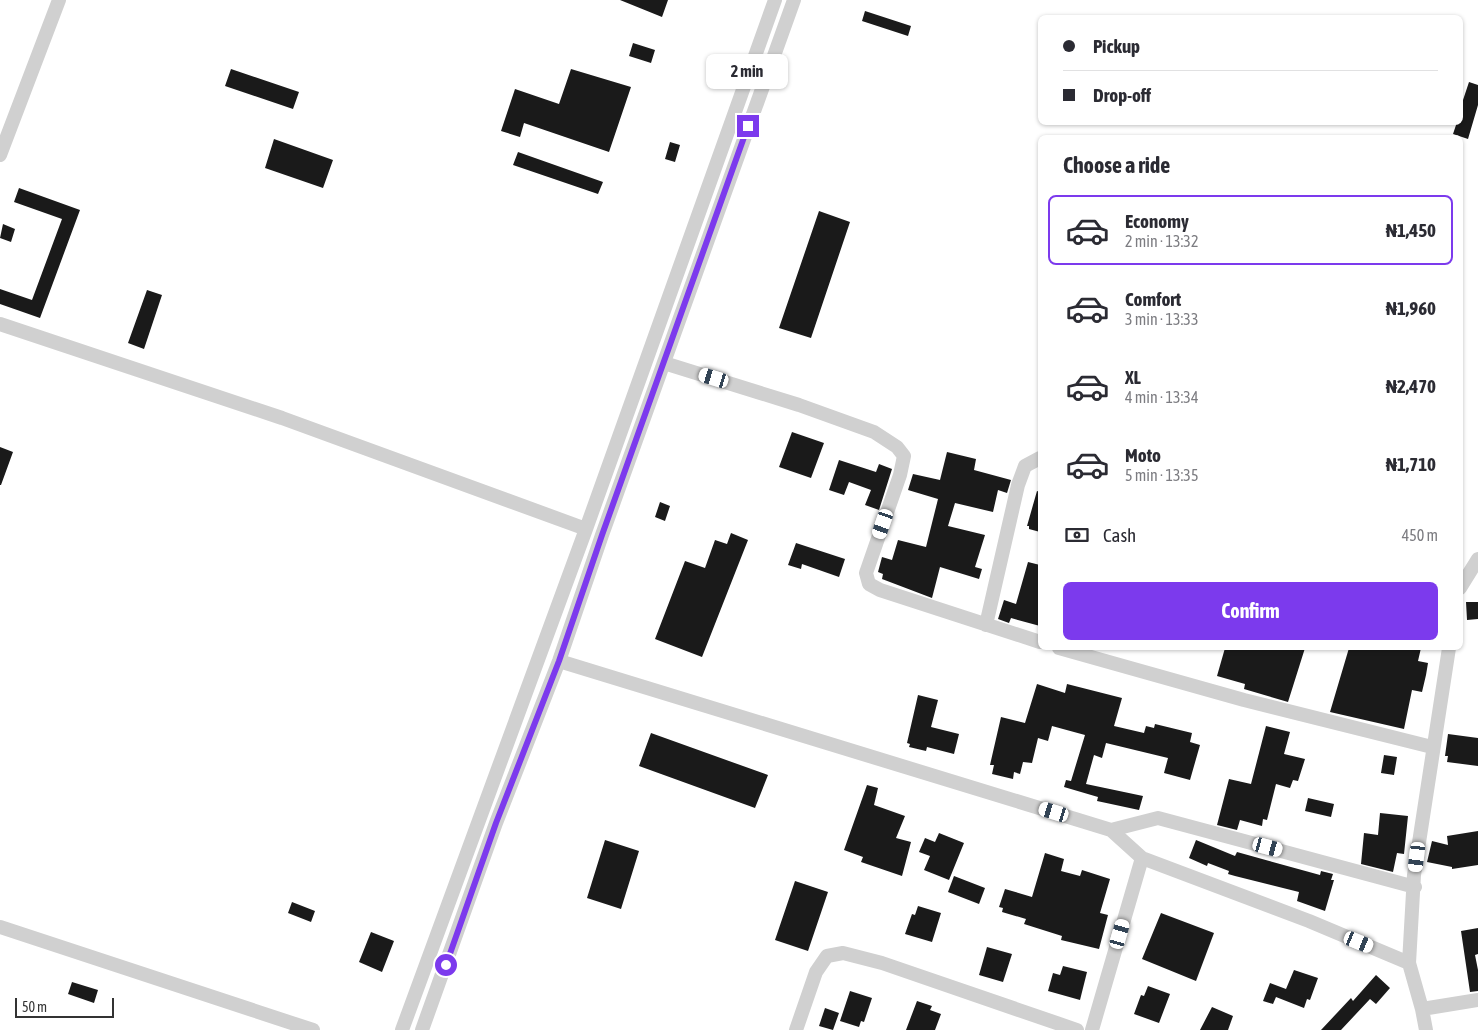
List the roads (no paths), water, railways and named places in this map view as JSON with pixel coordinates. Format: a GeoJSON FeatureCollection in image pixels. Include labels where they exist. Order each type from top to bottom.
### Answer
{"type":"FeatureCollection","features":[{"type":"Feature","properties":{"kind":"street"},"geometry":{"type":"LineString","coordinates":[[0,155],[59,0]]}},
{"type":"Feature","properties":{"kind":"street"},"geometry":{"type":"LineString","coordinates":[[402,1030],[586,529],[775,0]]}},
{"type":"Feature","properties":{"kind":"street"},"geometry":{"type":"LineString","coordinates":[[422,1030],[496,823],[559,661],[794,0]]}},
{"type":"Feature","properties":{"kind":"street"},"geometry":{"type":"LineString","coordinates":[[0,324],[282,418],[586,529]]}},
{"type":"Feature","properties":{"kind":"street"},"geometry":{"type":"LineString","coordinates":[[664,363],[798,405],[874,432],[897,447],[904,456],[900,475],[866,573],[869,584],[880,590],[1038,641]]}},
{"type":"Feature","properties":{"kind":"street"},"geometry":{"type":"LineString","coordinates":[[986,625],[1018,485],[1025,466],[1038,459]]}},
{"type":"Feature","properties":{"kind":"street"},"geometry":{"type":"LineString","coordinates":[[1463,583],[1478,560]]}},
{"type":"Feature","properties":{"kind":"street"},"geometry":{"type":"LineString","coordinates":[[1066,650],[1244,700],[1432,747]]}},
{"type":"Feature","properties":{"kind":"street"},"geometry":{"type":"LineString","coordinates":[[1426,1030],[1409,963],[1415,887],[1414,875],[1432,747],[1449,650]]}},
{"type":"Feature","properties":{"kind":"street"},"geometry":{"type":"LineString","coordinates":[[559,661],[1111,830],[1142,858],[1309,921],[1409,963]]}},
{"type":"Feature","properties":{"kind":"street"},"geometry":{"type":"LineString","coordinates":[[1111,830],[1158,818],[1415,887]]}},
{"type":"Feature","properties":{"kind":"street"},"geometry":{"type":"LineString","coordinates":[[1092,1030],[1142,858]]}},
{"type":"Feature","properties":{"kind":"street"},"geometry":{"type":"LineString","coordinates":[[0,927],[313,1030]]}},
{"type":"Feature","properties":{"kind":"street"},"geometry":{"type":"LineString","coordinates":[[796,1030],[816,972],[827,956],[843,953],[882,963],[1077,1030]]}},
{"type":"Feature","properties":{"kind":"street"},"geometry":{"type":"LineString","coordinates":[[1422,1009],[1478,1000]]}}]}
